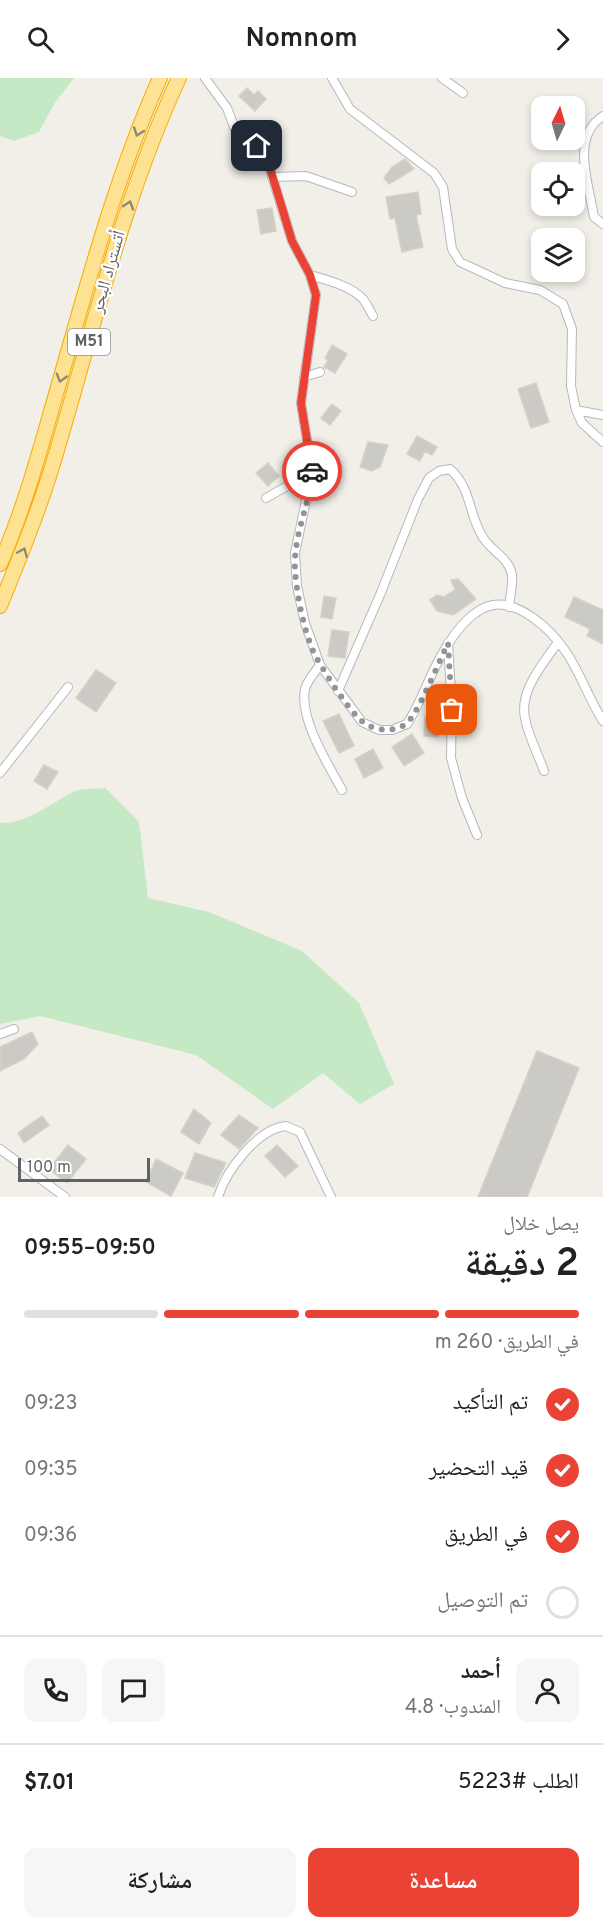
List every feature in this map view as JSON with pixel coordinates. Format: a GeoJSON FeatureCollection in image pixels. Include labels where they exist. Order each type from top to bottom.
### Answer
{"type":"FeatureCollection","features":[{"type":"Feature","properties":{"kind":"highway","name":"أتستراد البحر"},"geometry":{"type":"LineString","coordinates":[[0,564],[37,459],[117,192],[139,128],[160,78]]}},
{"type":"Feature","properties":{"kind":"highway","name":"أتستراد البحر"},"geometry":{"type":"LineString","coordinates":[[0,606],[31,532],[55,459],[127,210],[179,78]]}},
{"type":"Feature","properties":{"kind":"street"},"geometry":{"type":"LineString","coordinates":[[205,78],[227,108],[238,137],[263,150],[292,241],[314,287],[316,305],[304,377],[301,415],[312,472],[297,540],[295,569],[304,623],[320,665],[362,722],[379,730],[392,730],[407,724],[448,643],[466,621],[482,609],[494,604],[523,612],[539,623],[558,642],[603,721]]}},
{"type":"Feature","properties":{"kind":"street"},"geometry":{"type":"LineString","coordinates":[[332,78],[344,101],[355,114],[434,173],[443,187],[452,249],[460,262],[505,283],[540,290],[562,304],[572,329],[571,386],[576,410],[582,423],[603,442]]}},
{"type":"Feature","properties":{"kind":"street"},"geometry":{"type":"LineString","coordinates":[[442,78],[463,93]]}},
{"type":"Feature","properties":{"kind":"street"},"geometry":{"type":"LineString","coordinates":[[603,116],[594,122],[583,146],[594,217],[603,224]]}},
{"type":"Feature","properties":{"kind":"street"},"geometry":{"type":"LineString","coordinates":[[272,177],[318,178],[352,192]]}},
{"type":"Feature","properties":{"kind":"street"},"geometry":{"type":"LineString","coordinates":[[310,275],[328,280],[353,292],[363,299],[373,316]]}},
{"type":"Feature","properties":{"kind":"street"},"geometry":{"type":"LineString","coordinates":[[304,377],[320,372]]}},
{"type":"Feature","properties":{"kind":"street"},"geometry":{"type":"LineString","coordinates":[[576,410],[603,415]]}},
{"type":"Feature","properties":{"kind":"street"},"geometry":{"type":"LineString","coordinates":[[338,691],[380,595],[418,499],[429,478],[439,471],[450,469],[456,475],[468,493],[484,539],[509,566],[512,575],[509,607]]}},
{"type":"Feature","properties":{"kind":"street"},"geometry":{"type":"LineString","coordinates":[[266,498],[312,472]]}},
{"type":"Feature","properties":{"kind":"street"},"geometry":{"type":"LineString","coordinates":[[544,771],[524,717],[525,698],[531,682],[558,642]]}},
{"type":"Feature","properties":{"kind":"street"},"geometry":{"type":"LineString","coordinates":[[448,643],[452,710],[451,758],[462,798],[477,835]]}},
{"type":"Feature","properties":{"kind":"street"},"geometry":{"type":"LineString","coordinates":[[320,665],[305,687],[304,700],[311,729],[342,790]]}},
{"type":"Feature","properties":{"kind":"street"},"geometry":{"type":"LineString","coordinates":[[0,773],[68,687]]}},
{"type":"Feature","properties":{"kind":"street"},"geometry":{"type":"LineString","coordinates":[[0,1034],[14,1029]]}},
{"type":"Feature","properties":{"kind":"street"},"geometry":{"type":"LineString","coordinates":[[218,1197],[225,1179],[248,1149],[269,1131],[286,1126],[300,1132],[332,1197]]}},
{"type":"Feature","properties":{"kind":"street"},"geometry":{"type":"LineString","coordinates":[[0,1149],[65,1197]]}},
{"type":"Feature","properties":{"kind":"green space"},"geometry":{"type":"Polygon","coordinates":[[[0,78],[74,78],[54,104],[39,132],[14,141],[0,136],[0,78]]]}},
{"type":"Feature","properties":{"kind":"green space"},"geometry":{"type":"Polygon","coordinates":[[[105,788],[139,822],[148,898],[209,912],[302,951],[359,1003],[394,1084],[360,1104],[323,1073],[273,1109],[196,1055],[40,1016],[0,1024],[0,823],[28,817],[76,791],[105,788]]]}},
{"type":"Feature","properties":{"kind":"building"},"geometry":{"type":"Polygon","coordinates":[[[247,88],[254,95],[258,91],[266,99],[255,111],[239,96],[247,88]]]}},
{"type":"Feature","properties":{"kind":"building"},"geometry":{"type":"Polygon","coordinates":[[[244,123],[260,127],[257,139],[243,133],[244,123]]]}},
{"type":"Feature","properties":{"kind":"building"},"geometry":{"type":"Polygon","coordinates":[[[405,159],[414,169],[389,184],[384,178],[392,167],[405,159]]]}},
{"type":"Feature","properties":{"kind":"building"},"geometry":{"type":"Polygon","coordinates":[[[418,192],[421,214],[416,215],[423,247],[402,252],[395,218],[390,219],[386,197],[418,192]]]}},
{"type":"Feature","properties":{"kind":"building"},"geometry":{"type":"Polygon","coordinates":[[[272,208],[276,231],[261,234],[257,210],[272,208]]]}},
{"type":"Feature","properties":{"kind":"building"},"geometry":{"type":"Polygon","coordinates":[[[332,345],[347,354],[335,373],[324,367],[328,360],[325,358],[332,345]]]}},
{"type":"Feature","properties":{"kind":"building"},"geometry":{"type":"Polygon","coordinates":[[[536,383],[549,422],[531,428],[518,389],[536,383]]]}},
{"type":"Feature","properties":{"kind":"building"},"geometry":{"type":"Polygon","coordinates":[[[332,404],[341,411],[330,425],[321,418],[332,404]]]}},
{"type":"Feature","properties":{"kind":"building"},"geometry":{"type":"Polygon","coordinates":[[[417,436],[437,447],[432,455],[425,451],[420,461],[407,454],[417,436]]]}},
{"type":"Feature","properties":{"kind":"building"},"geometry":{"type":"Polygon","coordinates":[[[368,442],[388,445],[380,467],[372,471],[360,467],[368,442]]]}},
{"type":"Feature","properties":{"kind":"building"},"geometry":{"type":"Polygon","coordinates":[[[268,463],[279,476],[268,486],[256,473],[268,463]]]}},
{"type":"Feature","properties":{"kind":"building"},"geometry":{"type":"Polygon","coordinates":[[[458,579],[476,599],[453,615],[437,611],[430,600],[437,595],[444,597],[455,590],[451,580],[458,579]]]}},
{"type":"Feature","properties":{"kind":"building"},"geometry":{"type":"Polygon","coordinates":[[[324,596],[336,598],[332,619],[321,617],[324,596]]]}},
{"type":"Feature","properties":{"kind":"building"},"geometry":{"type":"Polygon","coordinates":[[[574,597],[603,610],[603,644],[587,636],[590,629],[565,617],[574,597]]]}},
{"type":"Feature","properties":{"kind":"building"},"geometry":{"type":"Polygon","coordinates":[[[332,630],[349,632],[345,658],[328,656],[332,630]]]}},
{"type":"Feature","properties":{"kind":"building"},"geometry":{"type":"Polygon","coordinates":[[[96,670],[116,683],[96,712],[76,698],[96,670]]]}},
{"type":"Feature","properties":{"kind":"building"},"geometry":{"type":"Polygon","coordinates":[[[339,714],[354,746],[339,753],[323,721],[339,714]]]}},
{"type":"Feature","properties":{"kind":"building"},"geometry":{"type":"Polygon","coordinates":[[[425,717],[440,718],[438,737],[424,736],[425,717]]]}},
{"type":"Feature","properties":{"kind":"building"},"geometry":{"type":"Polygon","coordinates":[[[412,734],[424,753],[404,766],[392,747],[412,734]]]}},
{"type":"Feature","properties":{"kind":"building"},"geometry":{"type":"Polygon","coordinates":[[[373,749],[383,768],[364,778],[355,759],[373,749]]]}},
{"type":"Feature","properties":{"kind":"building"},"geometry":{"type":"Polygon","coordinates":[[[44,765],[58,772],[47,789],[34,781],[44,765]]]}},
{"type":"Feature","properties":{"kind":"building"},"geometry":{"type":"Polygon","coordinates":[[[32,1032],[38,1044],[24,1059],[0,1071],[0,1047],[32,1032]]]}},
{"type":"Feature","properties":{"kind":"building"},"geometry":{"type":"Polygon","coordinates":[[[537,1051],[579,1068],[527,1197],[478,1197],[537,1051]]]}},
{"type":"Feature","properties":{"kind":"building"},"geometry":{"type":"Polygon","coordinates":[[[194,1109],[211,1123],[199,1144],[181,1132],[194,1109]]]}},
{"type":"Feature","properties":{"kind":"building"},"geometry":{"type":"Polygon","coordinates":[[[239,1115],[258,1128],[239,1149],[221,1135],[239,1115]]]}},
{"type":"Feature","properties":{"kind":"building"},"geometry":{"type":"Polygon","coordinates":[[[42,1116],[49,1125],[24,1143],[18,1133],[42,1116]]]}},
{"type":"Feature","properties":{"kind":"building"},"geometry":{"type":"Polygon","coordinates":[[[68,1145],[86,1159],[67,1183],[49,1169],[68,1145]]]}},
{"type":"Feature","properties":{"kind":"building"},"geometry":{"type":"Polygon","coordinates":[[[277,1145],[298,1166],[285,1177],[265,1156],[277,1145]]]}},
{"type":"Feature","properties":{"kind":"building"},"geometry":{"type":"Polygon","coordinates":[[[195,1153],[226,1163],[214,1187],[185,1178],[195,1153]]]}},
{"type":"Feature","properties":{"kind":"building"},"geometry":{"type":"Polygon","coordinates":[[[156,1159],[183,1173],[171,1196],[146,1182],[156,1159]]]}},
{"type":"Feature","properties":{"kind":"way so far"},"geometry":{"type":"LineString","coordinates":[[312,471],[311,485],[297,540],[295,569],[304,623],[320,665],[362,722],[379,730],[392,730],[407,724],[448,643],[452,710]]}},
{"type":"Feature","properties":{"kind":"route"},"geometry":{"type":"LineString","coordinates":[[257,146],[266,155],[292,241],[310,275],[316,295],[301,403],[303,428],[312,462],[312,471]]}}]}
